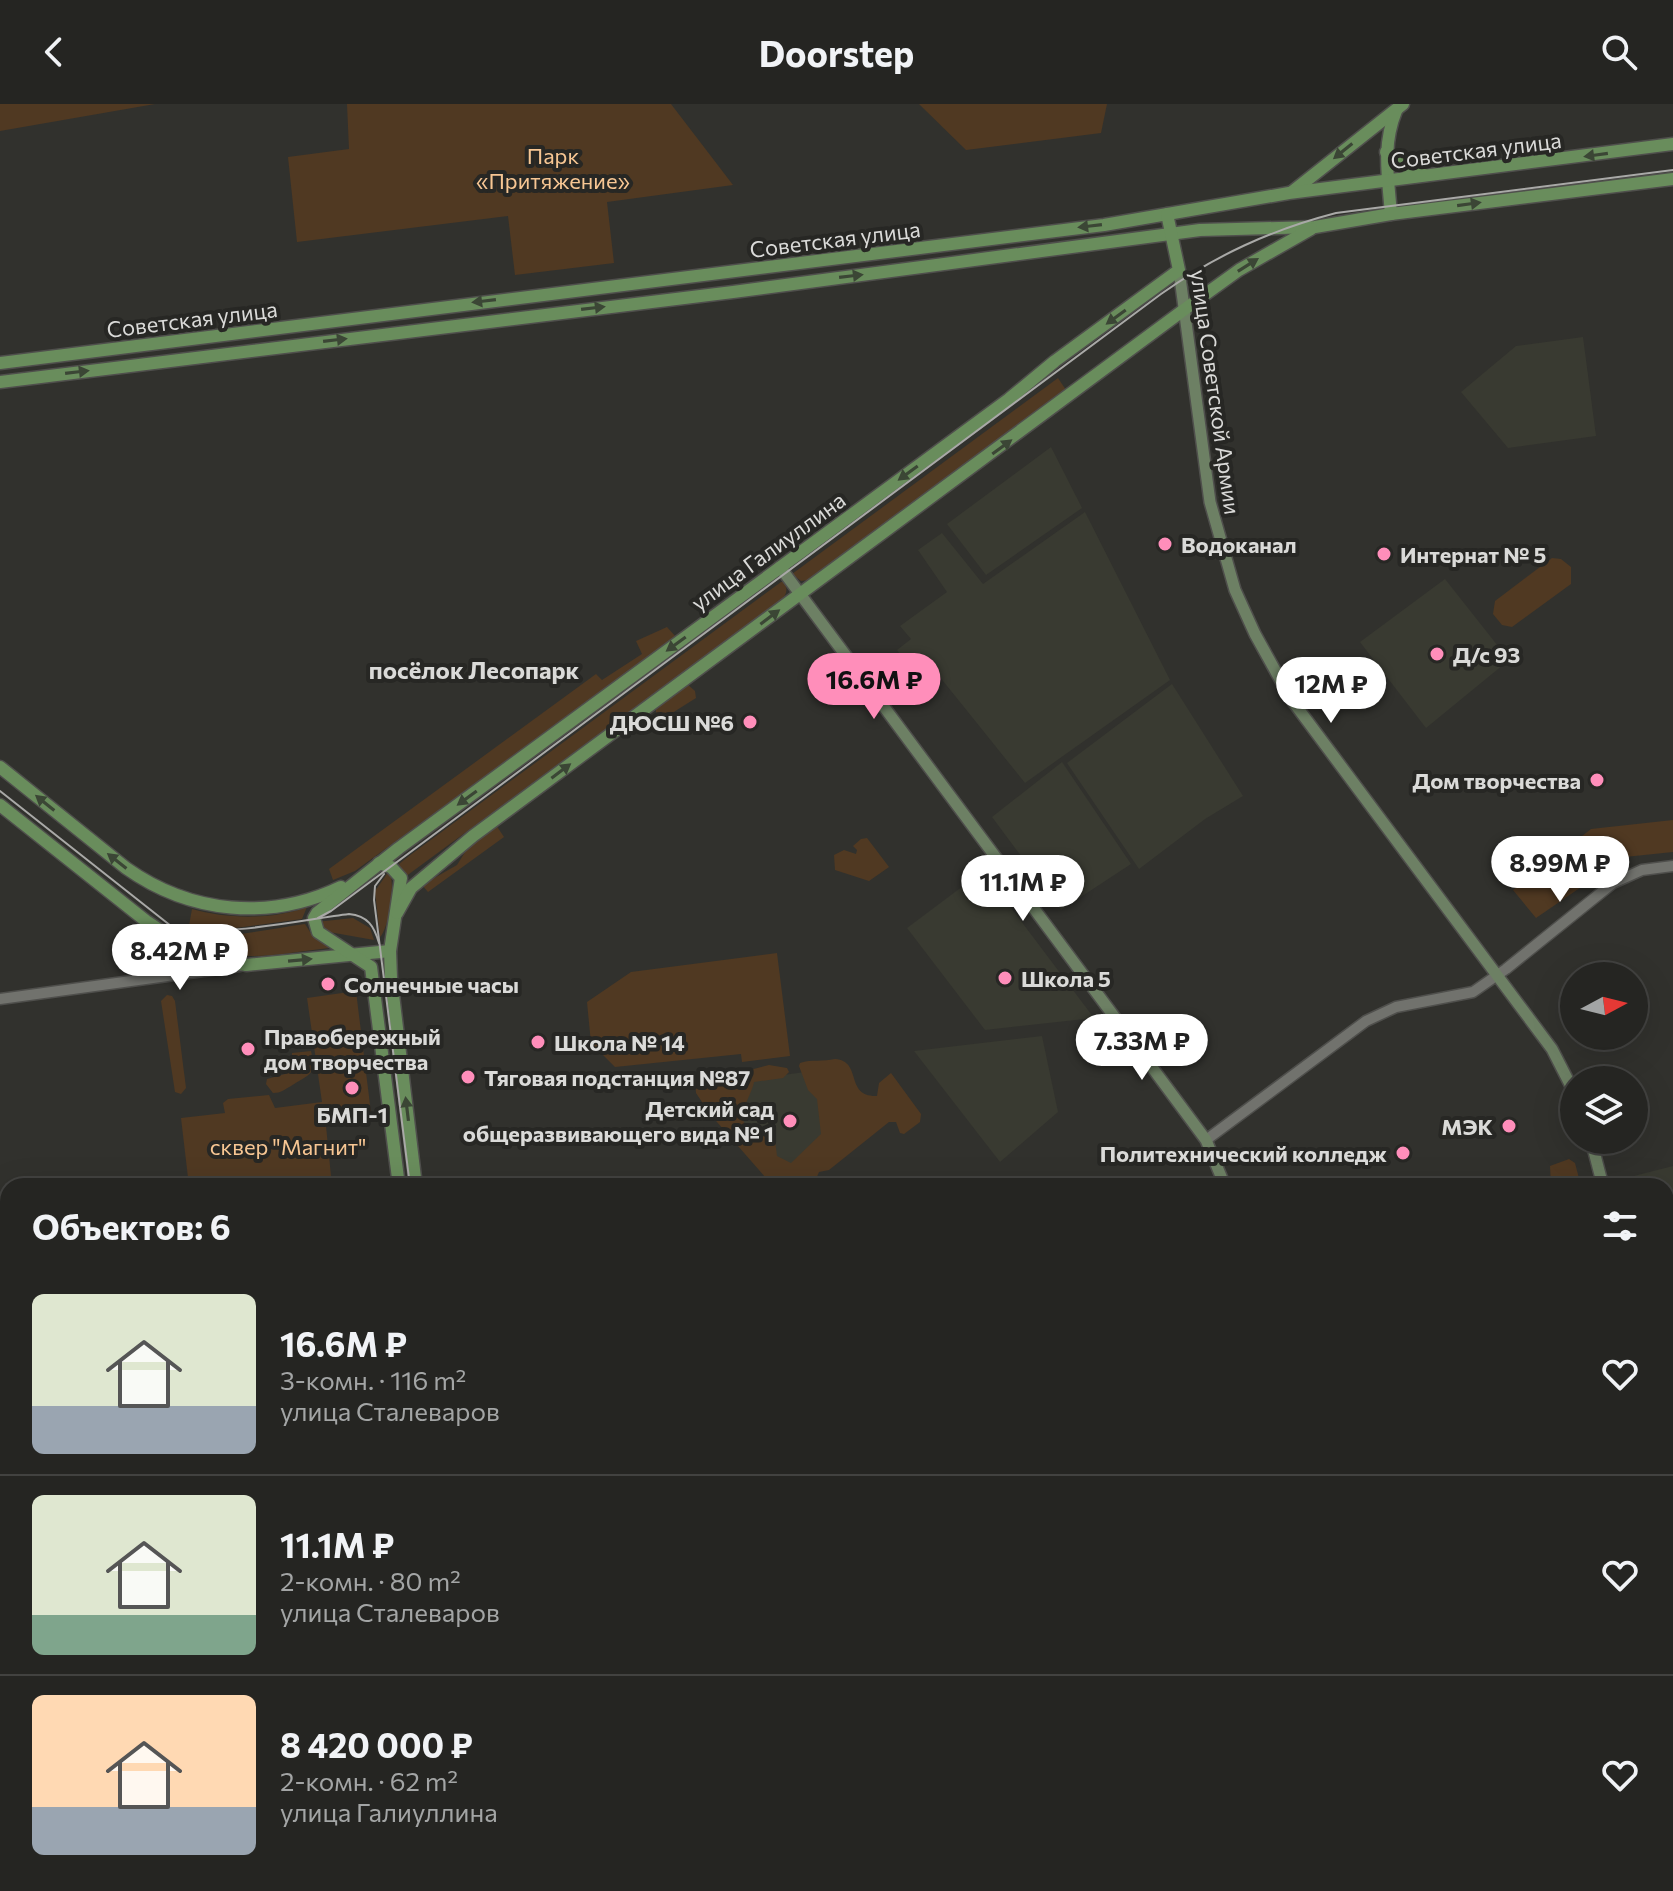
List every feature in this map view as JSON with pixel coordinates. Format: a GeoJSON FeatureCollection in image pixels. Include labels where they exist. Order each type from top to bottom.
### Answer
{"type":"FeatureCollection","features":[{"type":"Feature","properties":{"kind":"main road"},"geometry":{"type":"LineString","coordinates":[[1391,214],[1386,152],[1388,132],[1400,106]]}},
{"type":"Feature","properties":{"kind":"main road"},"geometry":{"type":"LineString","coordinates":[[1289,193],[1400,106]]}},
{"type":"Feature","properties":{"kind":"main road","name":"Советская улица"},"geometry":{"type":"LineString","coordinates":[[0,363],[728,273],[1167,214],[1289,193],[1673,144]]}},
{"type":"Feature","properties":{"kind":"main road"},"geometry":{"type":"LineString","coordinates":[[1386,152],[1405,167],[1427,177]]}},
{"type":"Feature","properties":{"kind":"main road","name":"Советская улица"},"geometry":{"type":"LineString","coordinates":[[0,382],[731,292],[1200,230],[1315,227],[1391,214],[1673,179]]}},
{"type":"Feature","properties":{"kind":"main road","name":"улица Советской Армии"},"geometry":{"type":"LineString","coordinates":[[1167,214],[1185,309],[1210,502],[1230,576],[1250,624],[1291,699],[1498,975],[1552,1049],[1561,1066]]}},
{"type":"Feature","properties":{"kind":"main road","name":"Советская улица"},"geometry":{"type":"LineString","coordinates":[[1185,309],[1239,270],[1315,227]]}},
{"type":"Feature","properties":{"kind":"main road","name":"улица Галиуллина"},"geometry":{"type":"LineString","coordinates":[[354,955],[324,938],[318,932],[314,918],[357,879],[1179,270]]}},
{"type":"Feature","properties":{"kind":"main road"},"geometry":{"type":"LineString","coordinates":[[728,273],[731,292]]}},
{"type":"Feature","properties":{"kind":"main road"},"geometry":{"type":"LineString","coordinates":[[397,913],[411,888],[473,836],[1185,309]]}},
{"type":"Feature","properties":{"kind":"main road"},"geometry":{"type":"LineString","coordinates":[[262,330],[264,349]]}},
{"type":"Feature","properties":{"kind":"main road"},"geometry":{"type":"LineString","coordinates":[[780,567],[1206,1140],[1223,1178]]}},
{"type":"Feature","properties":{"kind":"main road"},"geometry":{"type":"LineString","coordinates":[[0,767],[136,875],[192,900],[232,908],[296,905],[314,900],[357,879]]}},
{"type":"Feature","properties":{"kind":"main road"},"geometry":{"type":"LineString","coordinates":[[0,805],[146,921],[197,955],[246,965],[390,951]]}},
{"type":"Feature","properties":{"kind":"main road"},"geometry":{"type":"LineString","coordinates":[[379,863],[391,867],[401,878],[390,951],[391,978],[415,1178]]}},
{"type":"Feature","properties":{"kind":"main road"},"geometry":{"type":"LineString","coordinates":[[354,955],[371,967],[373,975],[398,1178]]}},
{"type":"Feature","properties":{"kind":"main road"},"geometry":{"type":"LineString","coordinates":[[1595,1154],[1601,1178]]}},
{"type":"Feature","properties":{"kind":"street"},"geometry":{"type":"LineString","coordinates":[[1206,1140],[1366,1021],[1384,1011],[1473,992],[1613,883],[1642,870],[1673,866]]}},
{"type":"Feature","properties":{"kind":"street"},"geometry":{"type":"LineString","coordinates":[[197,955],[199,972]]}},
{"type":"Feature","properties":{"kind":"street"},"geometry":{"type":"LineString","coordinates":[[0,999],[246,965]]}},
{"type":"Feature","properties":{"kind":"shaded area"},"geometry":{"type":"Polygon","coordinates":[[[1583,337],[1596,436],[1508,448],[1461,392],[1516,346],[1583,337]]]}},
{"type":"Feature","properties":{"kind":"shaded area"},"geometry":{"type":"Polygon","coordinates":[[[1051,447],[1082,508],[986,575],[947,524],[1051,447]]]}},
{"type":"Feature","properties":{"kind":"shaded area"},"geometry":{"type":"Polygon","coordinates":[[[1085,512],[1170,680],[1025,783],[923,656],[908,666],[897,650],[911,639],[900,626],[947,592],[918,550],[942,533],[983,584],[1085,512]]]}},
{"type":"Feature","properties":{"kind":"shaded area","name":"Д/с 93"},"geometry":{"type":"Polygon","coordinates":[[[1445,579],[1509,660],[1426,728],[1360,642],[1445,579]]]}},
{"type":"Feature","properties":{"kind":"shaded area"},"geometry":{"type":"Polygon","coordinates":[[[1172,684],[1243,796],[1205,819],[1139,869],[1067,763],[1172,684]]]}},
{"type":"Feature","properties":{"kind":"shaded area"},"geometry":{"type":"Polygon","coordinates":[[[1062,762],[1131,864],[1061,910],[992,817],[1062,762]]]}},
{"type":"Feature","properties":{"kind":"shaded area","name":"Школа 5"},"geometry":{"type":"Polygon","coordinates":[[[983,871],[1094,1018],[985,1030],[907,928],[983,871]]]}},
{"type":"Feature","properties":{"kind":"shaded area"},"geometry":{"type":"Polygon","coordinates":[[[1042,1036],[1058,1112],[1000,1162],[914,1051],[1042,1036]]]}},
{"type":"Feature","properties":{"kind":"shaded area","name":"Детский сад общеразвивающего вида № 1"},"geometry":{"type":"Polygon","coordinates":[[[841,1067],[852,1142],[801,1178],[783,1178],[717,1100],[741,1081],[841,1067]]]}},
{"type":"Feature","properties":{"kind":"shaded area"},"geometry":{"type":"Polygon","coordinates":[[[1673,1166],[1673,1178],[1626,1178],[1673,1166]]]}},
{"type":"Feature","properties":{"kind":"green space"},"geometry":{"type":"Polygon","coordinates":[[[0,104],[155,104],[0,131],[0,104]]]}},
{"type":"Feature","properties":{"kind":"green space","name":"Парк «Притяжение»"},"geometry":{"type":"Polygon","coordinates":[[[347,104],[671,104],[733,185],[607,202],[614,263],[515,275],[508,216],[297,242],[288,157],[349,149],[347,104]]]}},
{"type":"Feature","properties":{"kind":"green space"},"geometry":{"type":"Polygon","coordinates":[[[919,104],[1107,104],[1101,133],[966,150],[919,104]]]}},
{"type":"Feature","properties":{"kind":"green space"},"geometry":{"type":"Polygon","coordinates":[[[1058,378],[1066,390],[808,580],[801,581],[792,574],[1058,378]]]}},
{"type":"Feature","properties":{"kind":"green space"},"geometry":{"type":"Polygon","coordinates":[[[1552,558],[1561,559],[1571,567],[1571,584],[1512,627],[1502,625],[1493,614],[1495,601],[1552,558]]]}},
{"type":"Feature","properties":{"kind":"green space"},"geometry":{"type":"Polygon","coordinates":[[[784,582],[786,594],[781,600],[405,877],[399,864],[409,856],[784,582]]]}},
{"type":"Feature","properties":{"kind":"green space"},"geometry":{"type":"Polygon","coordinates":[[[667,627],[676,637],[355,871],[333,880],[329,869],[596,674],[602,680],[642,654],[636,641],[667,627]]]}},
{"type":"Feature","properties":{"kind":"green space"},"geometry":{"type":"Polygon","coordinates":[[[687,684],[695,691],[696,698],[661,720],[656,707],[687,684]]]}},
{"type":"Feature","properties":{"kind":"green space"},"geometry":{"type":"Polygon","coordinates":[[[1673,820],[1673,852],[1625,857],[1536,918],[1513,890],[1591,829],[1673,820]]]}},
{"type":"Feature","properties":{"kind":"green space"},"geometry":{"type":"Polygon","coordinates":[[[496,825],[504,837],[428,892],[422,885],[457,865],[470,844],[496,825]]]}},
{"type":"Feature","properties":{"kind":"green space"},"geometry":{"type":"Polygon","coordinates":[[[867,838],[889,867],[869,881],[835,870],[834,855],[844,850],[856,854],[853,846],[867,838]]]}},
{"type":"Feature","properties":{"kind":"green space"},"geometry":{"type":"Polygon","coordinates":[[[389,871],[392,885],[390,905],[380,937],[375,891],[389,871]]]}},
{"type":"Feature","properties":{"kind":"green space"},"geometry":{"type":"Polygon","coordinates":[[[307,907],[302,919],[213,931],[188,931],[192,909],[250,917],[307,907]]]}},
{"type":"Feature","properties":{"kind":"green space"},"geometry":{"type":"Polygon","coordinates":[[[353,918],[370,928],[374,940],[329,932],[316,922],[353,918]]]}},
{"type":"Feature","properties":{"kind":"green space"},"geometry":{"type":"Polygon","coordinates":[[[305,924],[312,935],[329,948],[267,955],[228,954],[190,943],[170,931],[220,936],[305,924]]]}},
{"type":"Feature","properties":{"kind":"green space"},"geometry":{"type":"Polygon","coordinates":[[[155,942],[163,942],[193,968],[158,974],[152,958],[155,942]]]}},
{"type":"Feature","properties":{"kind":"green space"},"geometry":{"type":"Polygon","coordinates":[[[777,953],[790,1056],[742,1062],[741,1054],[615,1067],[591,1043],[587,1002],[631,972],[777,953]]]}},
{"type":"Feature","properties":{"kind":"green space","name":"сквер \"Магнит\""},"geometry":{"type":"Polygon","coordinates":[[[356,991],[372,1121],[326,1126],[331,1178],[188,1178],[181,1118],[225,1113],[223,1103],[228,1099],[269,1095],[275,1108],[322,1102],[307,998],[356,991]]]}},
{"type":"Feature","properties":{"kind":"green space"},"geometry":{"type":"Polygon","coordinates":[[[167,995],[175,1001],[186,1088],[181,1094],[175,1092],[161,1001],[167,995]]]}},
{"type":"Feature","properties":{"kind":"green space"},"geometry":{"type":"Polygon","coordinates":[[[311,1051],[313,1065],[310,1073],[282,1091],[273,1093],[266,1084],[267,1079],[292,1072],[292,1053],[311,1051]]]}},
{"type":"Feature","properties":{"kind":"green space"},"geometry":{"type":"Polygon","coordinates":[[[843,1061],[849,1066],[860,1091],[867,1095],[877,1096],[879,1083],[891,1073],[921,1114],[920,1122],[904,1134],[900,1133],[896,1122],[889,1122],[829,1170],[819,1172],[816,1178],[766,1178],[710,1114],[696,1093],[695,1082],[727,1079],[731,1075],[769,1065],[787,1068],[789,1072],[783,1078],[754,1082],[743,1120],[752,1129],[772,1137],[777,1156],[791,1163],[821,1134],[817,1099],[808,1090],[800,1063],[843,1061]]]}},
{"type":"Feature","properties":{"kind":"green space"},"geometry":{"type":"Polygon","coordinates":[[[1569,1159],[1575,1163],[1579,1178],[1551,1178],[1550,1166],[1569,1159]]]}},
{"type":"Feature","properties":{"kind":"tram line"},"geometry":{"type":"LineString","coordinates":[[318,918],[1161,294],[1202,267],[1289,227],[1336,213],[1673,170]]}},
{"type":"Feature","properties":{"kind":"tram line"},"geometry":{"type":"LineString","coordinates":[[0,791],[171,926],[235,929],[349,914],[369,923],[379,943]]}},
{"type":"Feature","properties":{"kind":"tram line"},"geometry":{"type":"LineString","coordinates":[[384,874],[375,886],[374,900],[409,1178]]}},
{"type":"Feature","properties":{"kind":"place","name":"Водоканал"},"geometry":{"type":"Point","coordinates":[1165,544]}},
{"type":"Feature","properties":{"kind":"place","name":"Интернат № 5"},"geometry":{"type":"Point","coordinates":[1384,554]}},
{"type":"Feature","properties":{"kind":"place","name":"Д/с 93"},"geometry":{"type":"Point","coordinates":[1437,654]}},
{"type":"Feature","properties":{"kind":"place","name":"ДЮСШ №6"},"geometry":{"type":"Point","coordinates":[750,722]}},
{"type":"Feature","properties":{"kind":"place","name":"Дом творчества"},"geometry":{"type":"Point","coordinates":[1597,780]}},
{"type":"Feature","properties":{"kind":"place","name":"Школа 5"},"geometry":{"type":"Point","coordinates":[1005,978]}},
{"type":"Feature","properties":{"kind":"place","name":"Солнечные часы"},"geometry":{"type":"Point","coordinates":[328,984]}},
{"type":"Feature","properties":{"kind":"place","name":"Школа № 14"},"geometry":{"type":"Point","coordinates":[538,1042]}},
{"type":"Feature","properties":{"kind":"place","name":"Правобережный дом творчества"},"geometry":{"type":"Point","coordinates":[248,1049]}},
{"type":"Feature","properties":{"kind":"place","name":"Тяговая подстанция №87"},"geometry":{"type":"Point","coordinates":[468,1077]}},
{"type":"Feature","properties":{"kind":"place","name":"БМП-1"},"geometry":{"type":"Point","coordinates":[352,1088]}},
{"type":"Feature","properties":{"kind":"place","name":"Детский сад общеразвивающего вида № 1"},"geometry":{"type":"Point","coordinates":[790,1121]}},
{"type":"Feature","properties":{"kind":"place","name":"МЭК"},"geometry":{"type":"Point","coordinates":[1509,1126]}},
{"type":"Feature","properties":{"kind":"place","name":"Политехнический колледж"},"geometry":{"type":"Point","coordinates":[1403,1153]}},
{"type":"Feature","properties":{"kind":"district","name":"посёлок Лесопарк"},"geometry":{"type":"Point","coordinates":[474,669]}}]}
